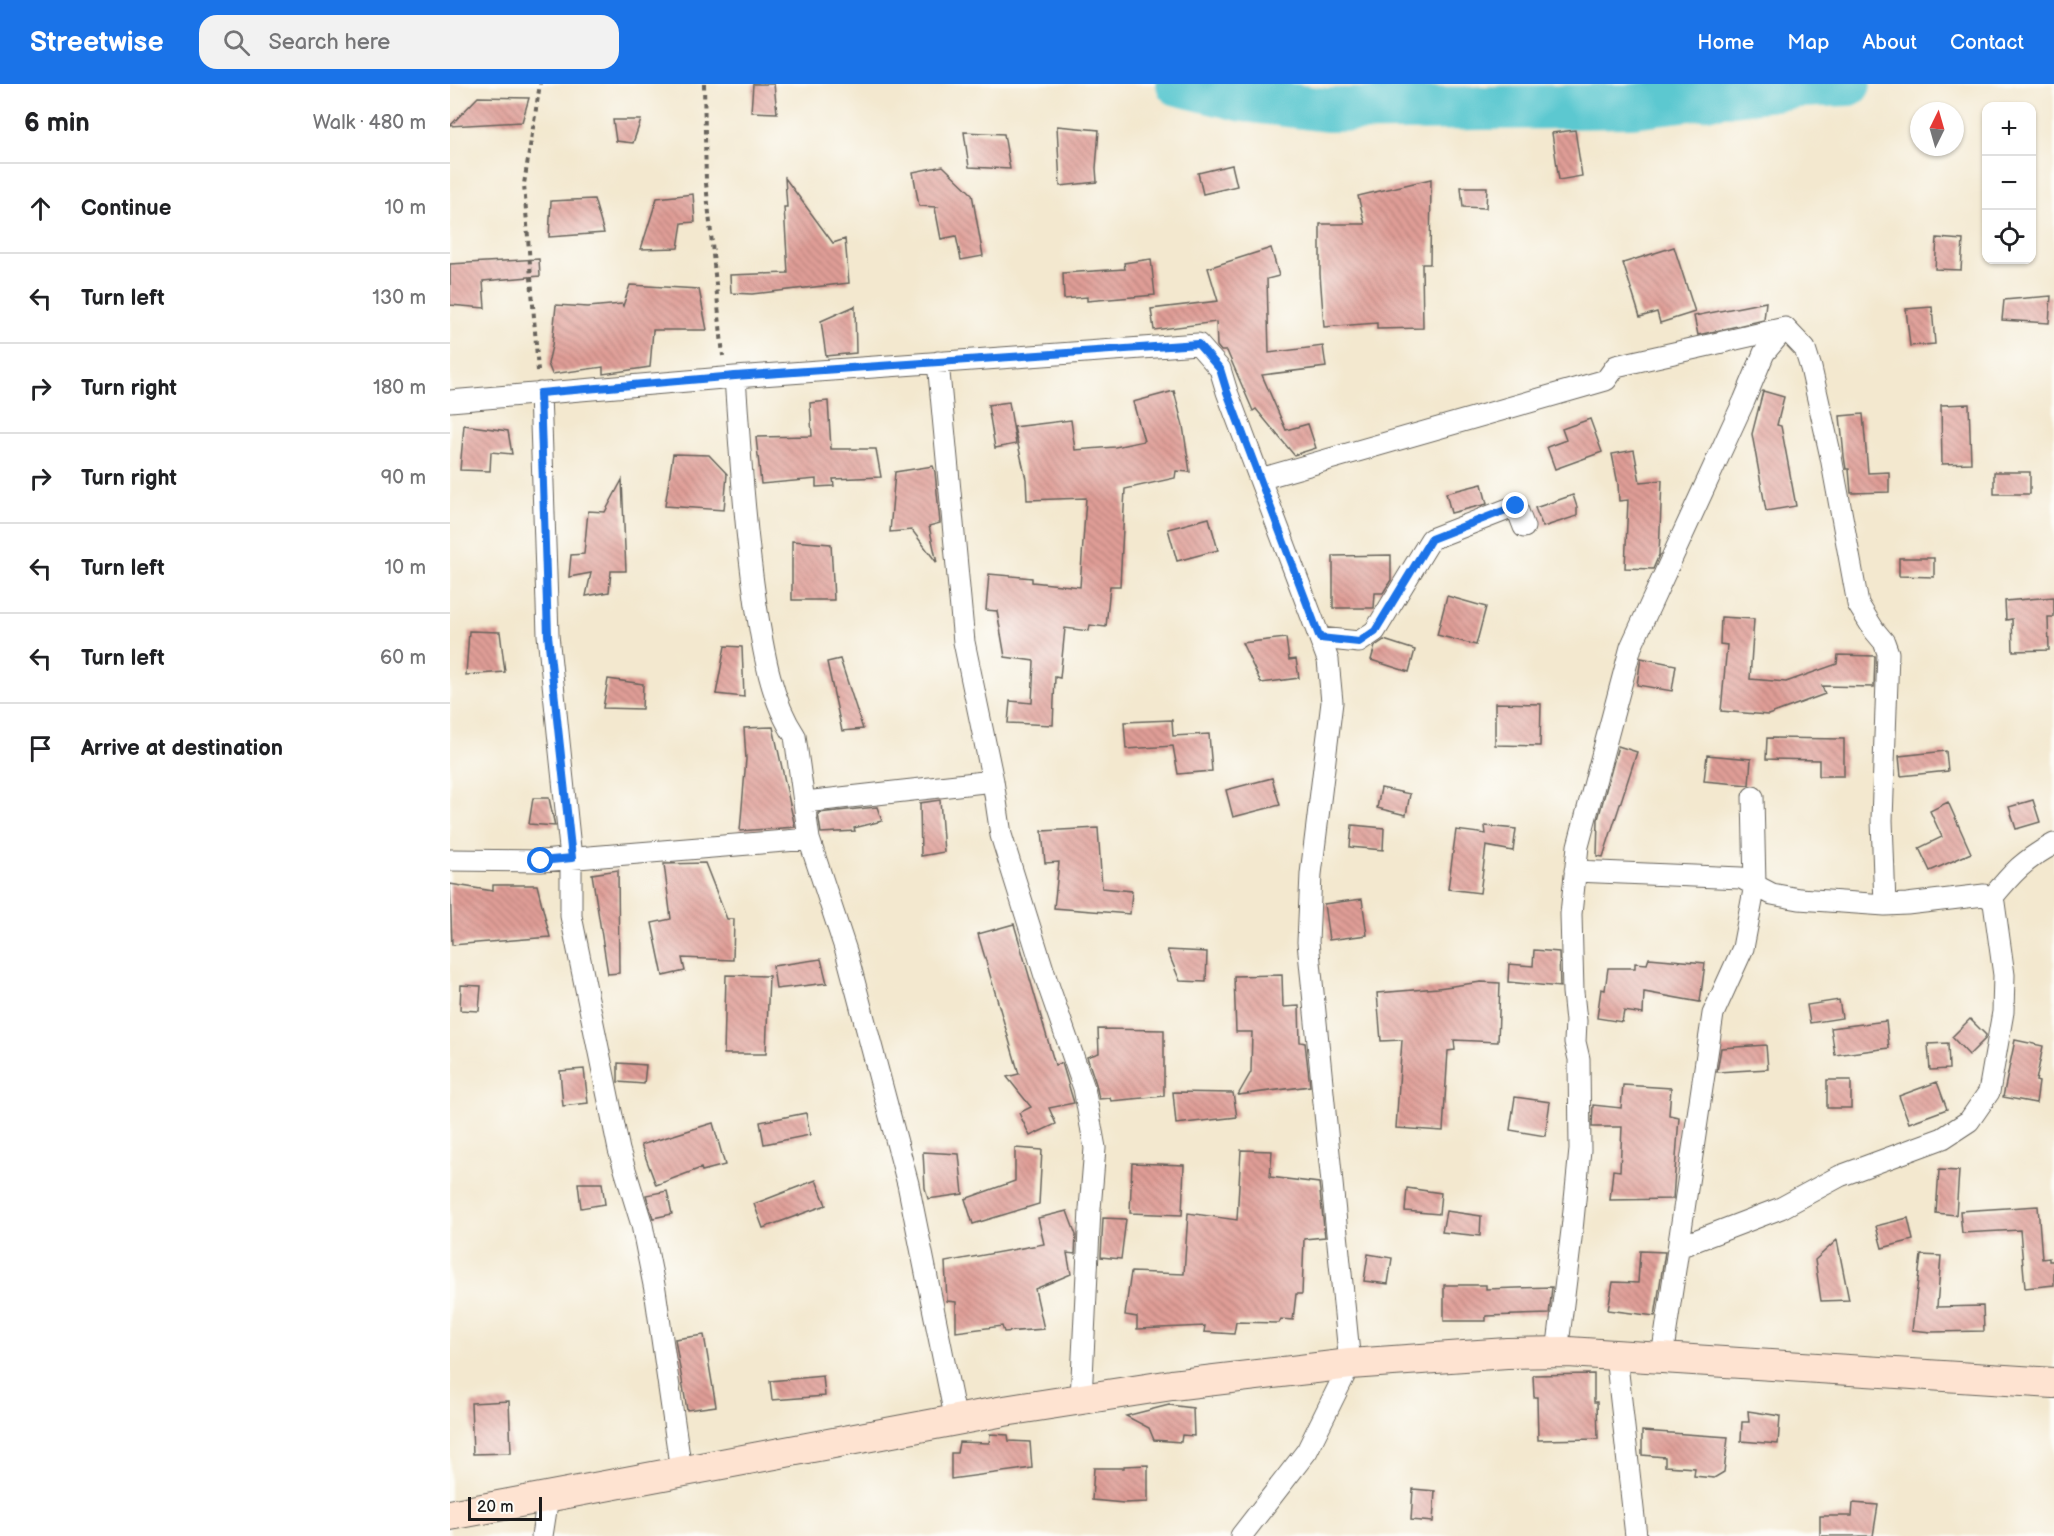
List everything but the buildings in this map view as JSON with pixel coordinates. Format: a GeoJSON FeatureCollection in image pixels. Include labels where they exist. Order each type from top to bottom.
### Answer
{"type":"FeatureCollection","features":[{"type":"Feature","properties":{"kind":"street"},"geometry":{"type":"LineString","coordinates":[[1260,479],[1606,380],[1616,366],[1785,328]]}},
{"type":"Feature","properties":{"kind":"street"},"geometry":{"type":"LineString","coordinates":[[1557,1353],[1580,1150],[1579,1059],[1575,1042],[1576,1021],[1570,914],[1578,846],[1631,647],[1764,353],[1785,328]]}},
{"type":"Feature","properties":{"kind":"street"},"geometry":{"type":"LineString","coordinates":[[1785,328],[1805,349],[1811,368],[1831,458],[1858,604],[1884,642],[1888,653],[1882,820],[1885,905]]}},
{"type":"Feature","properties":{"kind":"street"},"geometry":{"type":"LineString","coordinates":[[450,401],[730,377],[1198,344],[1220,369],[1328,660],[1332,702],[1311,874],[1308,942],[1350,1364],[1306,1451],[1242,1536]]}},
{"type":"Feature","properties":{"kind":"street"},"geometry":{"type":"LineString","coordinates":[[938,362],[964,642],[993,781],[1001,835],[1045,976],[1084,1088],[1095,1148],[1081,1400]]}},
{"type":"Feature","properties":{"kind":"street"},"geometry":{"type":"LineString","coordinates":[[730,377],[747,543],[770,677],[787,724],[795,736],[809,839],[846,951],[908,1184],[956,1420]]}},
{"type":"Feature","properties":{"kind":"street"},"geometry":{"type":"LineString","coordinates":[[540,393],[548,635],[572,858],[571,916],[619,1150],[644,1236],[655,1290],[681,1471]]}},
{"type":"Feature","properties":{"kind":"street"},"geometry":{"type":"LineString","coordinates":[[1320,638],[1359,642],[1375,631],[1431,539],[1516,506],[1524,527]]}},
{"type":"Feature","properties":{"kind":"street"},"geometry":{"type":"LineString","coordinates":[[805,802],[993,781]]}},
{"type":"Feature","properties":{"kind":"street"},"geometry":{"type":"LineString","coordinates":[[1662,1357],[1713,1014],[1743,948],[1755,885],[1753,797]]}},
{"type":"Feature","properties":{"kind":"street"},"geometry":{"type":"LineString","coordinates":[[450,860],[541,861],[809,839]]}},
{"type":"Feature","properties":{"kind":"street"},"geometry":{"type":"LineString","coordinates":[[1991,898],[2013,872],[2034,855],[2054,844]]}},
{"type":"Feature","properties":{"kind":"street"},"geometry":{"type":"LineString","coordinates":[[1575,871],[1741,878],[1772,894],[1799,899],[1885,905],[1984,895],[1991,898],[1994,903],[2004,975],[2003,1012],[1989,1092],[1969,1122],[1942,1138],[1840,1176],[1781,1208],[1679,1247]]}},
{"type":"Feature","properties":{"kind":"street"},"geometry":{"type":"LineString","coordinates":[[450,1515],[956,1420],[1172,1386],[1350,1364],[1460,1356],[1557,1353],[1662,1357],[2054,1383]]}},
{"type":"Feature","properties":{"kind":"street"},"geometry":{"type":"LineString","coordinates":[[1616,1355],[1636,1536]]}},
{"type":"Feature","properties":{"kind":"street"},"geometry":{"type":"LineString","coordinates":[[542,1536],[548,1497]]}},
{"type":"Feature","properties":{"kind":"path"},"geometry":{"type":"LineString","coordinates":[[540,84],[524,184],[540,393]]}},
{"type":"Feature","properties":{"kind":"path"},"geometry":{"type":"LineString","coordinates":[[704,84],[706,183],[730,377]]}},
{"type":"Feature","properties":{"kind":"waterway"},"geometry":{"type":"LineString","coordinates":[[1178,84],[1243,100],[1327,110],[1632,106],[1799,86],[1849,84]]}},
{"type":"Feature","properties":{"kind":"route"},"geometry":{"type":"LineString","coordinates":[[541,861],[572,858],[548,635],[540,393],[735,376],[1198,344],[1220,369],[1320,638],[1359,642],[1375,631],[1431,539],[1516,506]]}}]}
